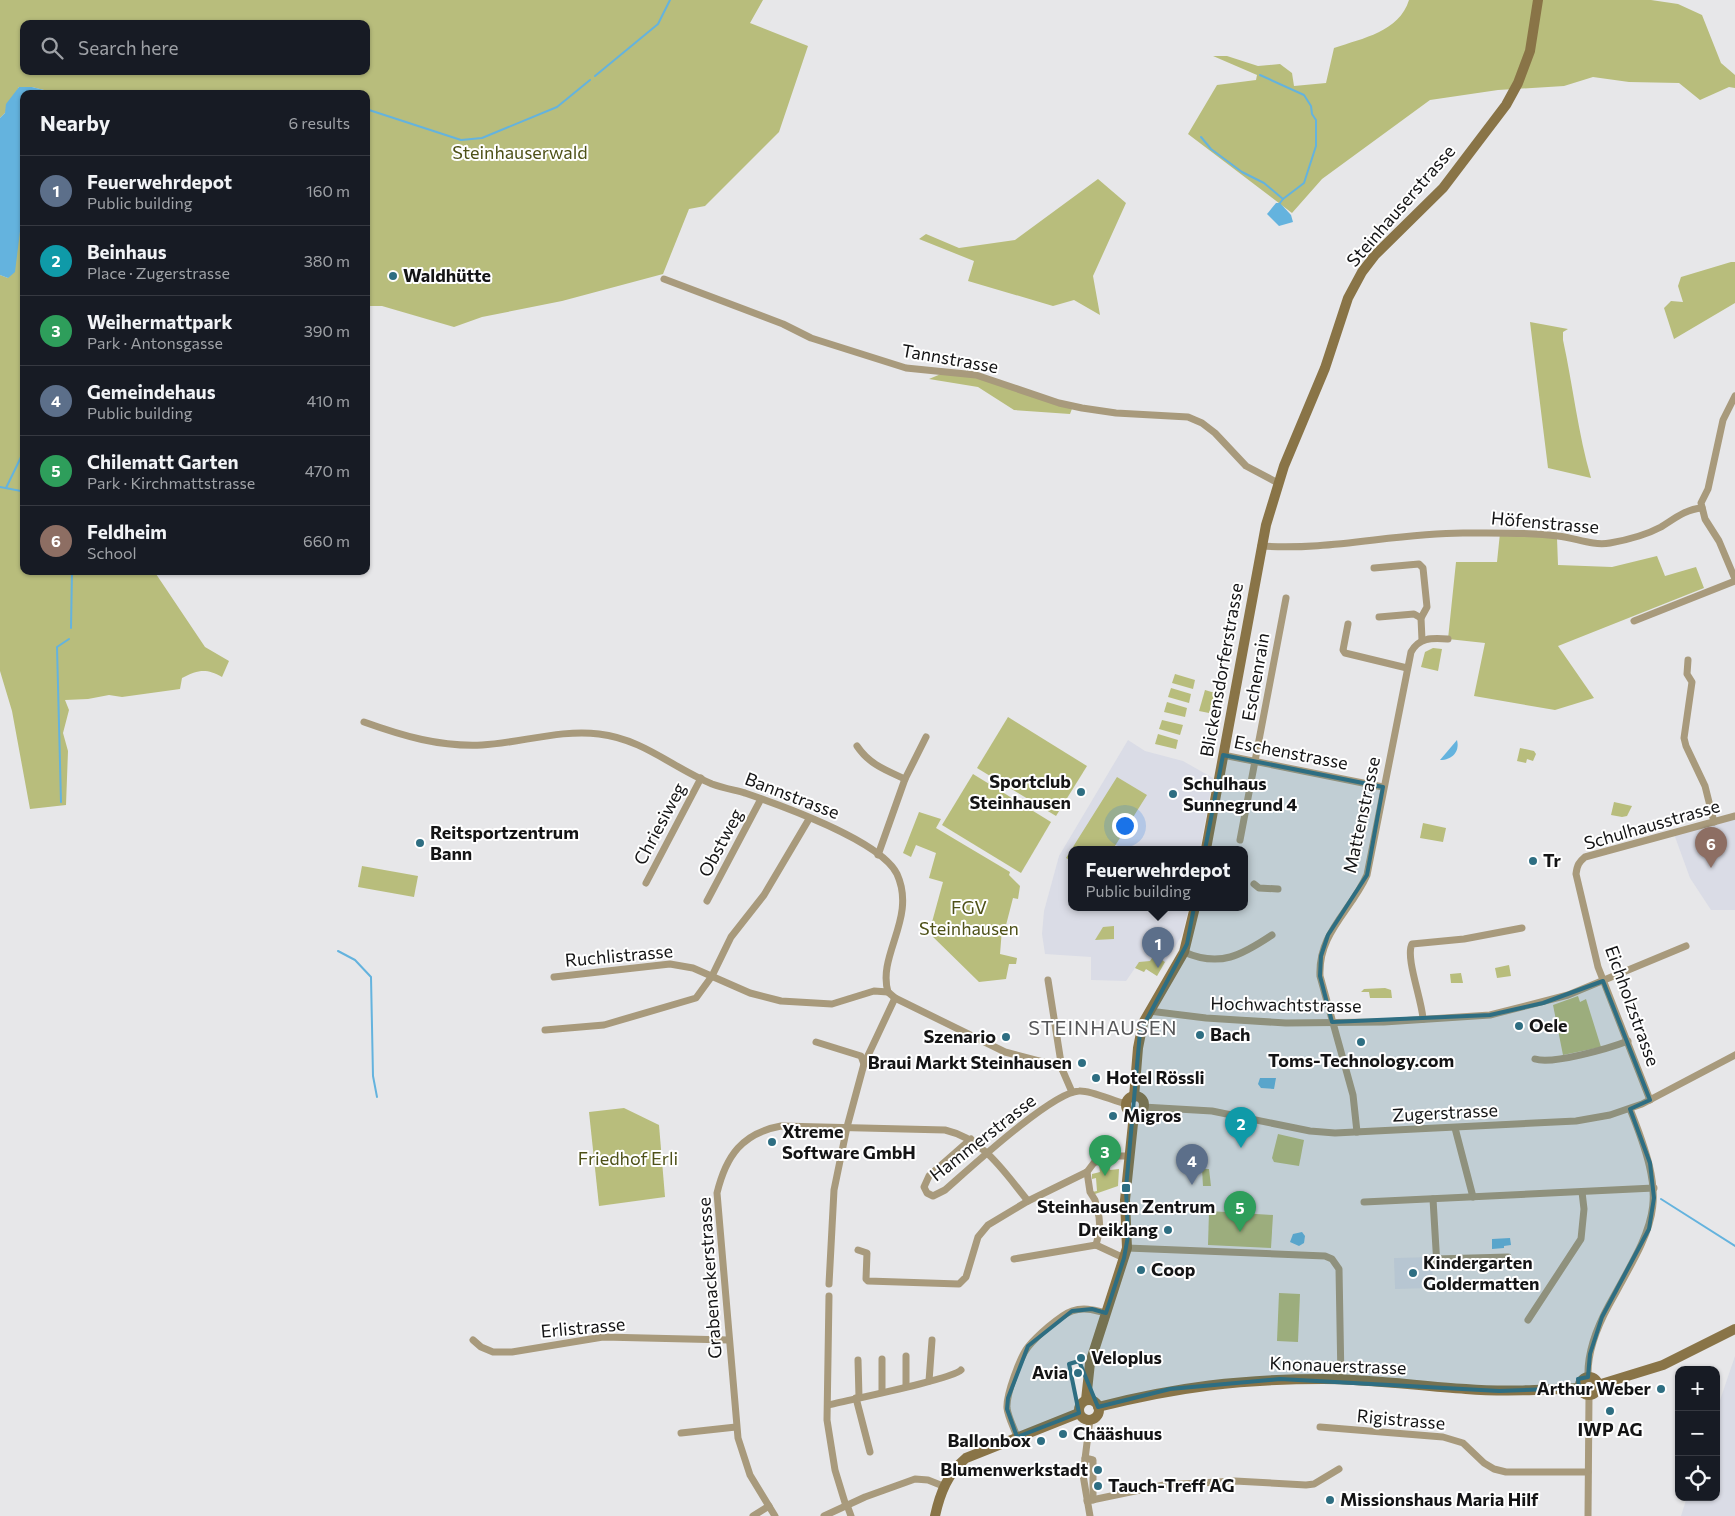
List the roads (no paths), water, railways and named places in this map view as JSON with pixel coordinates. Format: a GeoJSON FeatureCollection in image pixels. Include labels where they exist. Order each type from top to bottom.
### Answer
{"type":"FeatureCollection","features":[{"type":"Feature","properties":{"kind":"street","name":"Steinhauserstrasse"},"geometry":{"type":"LineString","coordinates":[[1266,526],[1278,483],[1325,368],[1352,290],[1375,255],[1443,188],[1506,105],[1518,83],[1529,55],[1538,0]]}},
{"type":"Feature","properties":{"kind":"street","name":"Tannstrasse"},"geometry":{"type":"LineString","coordinates":[[664,279],[783,324],[810,338],[906,368],[976,376],[1047,400],[1074,406],[1116,413],[1188,417],[1202,423],[1215,433],[1246,466],[1278,483]]}},
{"type":"Feature","properties":{"kind":"street"},"geometry":{"type":"LineString","coordinates":[[1634,621],[1735,580],[1719,540],[1705,519],[1701,503],[1708,489],[1722,420],[1735,396]]}},
{"type":"Feature","properties":{"kind":"street","name":"Höfenstrasse"},"geometry":{"type":"LineString","coordinates":[[1261,546],[1326,546],[1417,534],[1460,532],[1548,535],[1593,544],[1609,543],[1638,536],[1659,528],[1693,509],[1702,508]]}},
{"type":"Feature","properties":{"kind":"street","name":"Blickensdorferstrasse"},"geometry":{"type":"LineString","coordinates":[[1207,846],[1266,526]]}},
{"type":"Feature","properties":{"kind":"street"},"geometry":{"type":"LineString","coordinates":[[1374,568],[1419,564],[1423,568],[1427,607],[1421,618],[1422,640],[1448,639]]}},
{"type":"Feature","properties":{"kind":"street","name":"Eschenrain"},"geometry":{"type":"LineString","coordinates":[[1240,840],[1286,598]]}},
{"type":"Feature","properties":{"kind":"street"},"geometry":{"type":"LineString","coordinates":[[1379,617],[1414,614],[1421,618]]}},
{"type":"Feature","properties":{"kind":"street"},"geometry":{"type":"LineString","coordinates":[[1348,624],[1343,650],[1345,653],[1407,668]]}},
{"type":"Feature","properties":{"kind":"street","name":"Mattenstrasse"},"geometry":{"type":"LineString","coordinates":[[1357,1132],[1353,1094],[1320,976],[1321,956],[1328,935],[1360,890],[1366,875],[1410,652],[1415,644],[1422,640]]}},
{"type":"Feature","properties":{"kind":"street"},"geometry":{"type":"LineString","coordinates":[[1688,660],[1687,674],[1692,682],[1684,738],[1705,786],[1714,822]]}},
{"type":"Feature","properties":{"kind":"street","name":"Bannstrasse"},"geometry":{"type":"LineString","coordinates":[[364,722],[410,738],[455,745],[483,745],[573,734],[597,733],[620,737],[650,749],[701,778],[761,799],[854,837],[878,855],[896,872],[903,892],[902,913],[885,977],[888,992]]}},
{"type":"Feature","properties":{"kind":"street"},"geometry":{"type":"LineString","coordinates":[[878,855],[904,778],[926,737]]}},
{"type":"Feature","properties":{"kind":"street"},"geometry":{"type":"LineString","coordinates":[[856,746],[865,758],[878,767],[904,778]]}},
{"type":"Feature","properties":{"kind":"street","name":"Eschenstrasse"},"geometry":{"type":"LineString","coordinates":[[1222,755],[1384,787]]}},
{"type":"Feature","properties":{"kind":"street","name":"Chriesiweg"},"geometry":{"type":"LineString","coordinates":[[646,883],[701,778]]}},
{"type":"Feature","properties":{"kind":"street","name":"Obstweg"},"geometry":{"type":"LineString","coordinates":[[707,901],[761,799]]}},
{"type":"Feature","properties":{"kind":"street","name":"Schulhausstrasse"},"geometry":{"type":"LineString","coordinates":[[1578,863],[1585,857],[1735,816]]}},
{"type":"Feature","properties":{"kind":"street"},"geometry":{"type":"LineString","coordinates":[[545,1030],[604,1025],[681,1004],[696,998],[712,976],[731,937],[774,880],[809,819]]}},
{"type":"Feature","properties":{"kind":"street","name":"Eichholzstrasse"},"geometry":{"type":"LineString","coordinates":[[1578,863],[1576,874],[1598,967],[1650,1100]]}},
{"type":"Feature","properties":{"kind":"street"},"geometry":{"type":"LineString","coordinates":[[1254,884],[1259,888],[1278,889]]}},
{"type":"Feature","properties":{"kind":"street"},"geometry":{"type":"LineString","coordinates":[[1134,1097],[1138,1048],[1143,1024],[1184,952],[1194,911]]}},
{"type":"Feature","properties":{"kind":"street"},"geometry":{"type":"LineString","coordinates":[[1423,1019],[1422,1004],[1410,956],[1412,944],[1464,939],[1522,928]]}},
{"type":"Feature","properties":{"kind":"street"},"geometry":{"type":"LineString","coordinates":[[1184,952],[1202,958],[1234,957],[1272,935]]}},
{"type":"Feature","properties":{"kind":"street","name":"Hochwachtstrasse"},"geometry":{"type":"LineString","coordinates":[[1149,1011],[1250,1022],[1332,1022],[1490,1015],[1543,1003],[1603,981],[1686,946]]}},
{"type":"Feature","properties":{"kind":"street","name":"Ruchlistrasse"},"geometry":{"type":"LineString","coordinates":[[554,977],[670,964],[693,968],[750,993],[781,1001],[832,1004],[874,991],[888,992]]}},
{"type":"Feature","properties":{"kind":"street"},"geometry":{"type":"LineString","coordinates":[[1048,980],[1062,1069],[1072,1092],[1082,1091],[1126,1104]]}},
{"type":"Feature","properties":{"kind":"street"},"geometry":{"type":"LineString","coordinates":[[888,992],[895,998],[1005,1052],[1058,1066],[1062,1069]]}},
{"type":"Feature","properties":{"kind":"street"},"geometry":{"type":"LineString","coordinates":[[829,1284],[834,1190],[846,1127],[864,1064],[895,998]]}},
{"type":"Feature","properties":{"kind":"street"},"geometry":{"type":"LineString","coordinates":[[1535,1060],[1563,1058],[1628,1041]]}},
{"type":"Feature","properties":{"kind":"street"},"geometry":{"type":"LineString","coordinates":[[816,1042],[861,1056],[864,1064]]}},
{"type":"Feature","properties":{"kind":"street","name":"Zugerstrasse"},"geometry":{"type":"LineString","coordinates":[[1144,1107],[1212,1111],[1310,1131],[1357,1132],[1576,1121],[1630,1109],[1735,1055]]}},
{"type":"Feature","properties":{"kind":"street","name":"Hammerstrasse"},"geometry":{"type":"LineString","coordinates":[[971,1139],[929,1176],[924,1187],[927,1193],[938,1195],[1041,1110],[1072,1092]]}},
{"type":"Feature","properties":{"kind":"street"},"geometry":{"type":"LineString","coordinates":[[1126,1104],[1134,1097]]}},
{"type":"Feature","properties":{"kind":"street"},"geometry":{"type":"LineString","coordinates":[[1126,1104],[1128,1111],[1134,1114],[1140,1113],[1144,1107],[1142,1101],[1134,1097]]}},
{"type":"Feature","properties":{"kind":"street"},"geometry":{"type":"LineString","coordinates":[[1588,1377],[1590,1354],[1602,1317],[1649,1229],[1653,1215],[1654,1188],[1650,1163],[1630,1109]]}},
{"type":"Feature","properties":{"kind":"street"},"geometry":{"type":"LineString","coordinates":[[1079,1413],[1080,1405],[1086,1400],[1090,1362],[1126,1253],[1125,1200],[1134,1114]]}},
{"type":"Feature","properties":{"kind":"street","name":"Grabenackerstrasse"},"geometry":{"type":"LineString","coordinates":[[775,1516],[750,1475],[742,1455],[736,1427],[717,1193],[722,1173],[743,1141],[756,1134],[781,1126],[945,1130],[971,1139],[988,1152],[1028,1201]]}},
{"type":"Feature","properties":{"kind":"street"},"geometry":{"type":"LineString","coordinates":[[1455,1128],[1473,1197]]}},
{"type":"Feature","properties":{"kind":"street"},"geometry":{"type":"LineString","coordinates":[[858,1250],[867,1253],[866,1279],[868,1281],[959,1284],[966,1277],[981,1232],[988,1225],[1028,1201],[1087,1172],[1099,1156],[1130,1156]]}},
{"type":"Feature","properties":{"kind":"street"},"geometry":{"type":"LineString","coordinates":[[1087,1172],[1090,1192],[1096,1200],[1099,1217],[1100,1229],[1096,1245]]}},
{"type":"Feature","properties":{"kind":"street"},"geometry":{"type":"LineString","coordinates":[[1364,1202],[1654,1188]]}},
{"type":"Feature","properties":{"kind":"street"},"geometry":{"type":"LineString","coordinates":[[1528,1320],[1581,1239],[1584,1209],[1582,1192]]}},
{"type":"Feature","properties":{"kind":"street"},"geometry":{"type":"LineString","coordinates":[[1433,1199],[1436,1263],[1508,1257]]}},
{"type":"Feature","properties":{"kind":"street"},"geometry":{"type":"LineString","coordinates":[[1014,1259],[1096,1245],[1126,1253],[1325,1256],[1332,1259],[1339,1269],[1341,1380]]}},
{"type":"Feature","properties":{"kind":"street"},"geometry":{"type":"LineString","coordinates":[[829,1296],[828,1405],[832,1454],[846,1506],[851,1516]]}},
{"type":"Feature","properties":{"kind":"street"},"geometry":{"type":"LineString","coordinates":[[1017,1437],[1007,1408],[1008,1398],[1022,1357],[1028,1346],[1061,1317],[1072,1311],[1092,1309],[1106,1313]]}},
{"type":"Feature","properties":{"kind":"street"},"geometry":{"type":"LineString","coordinates":[[1598,1385],[1663,1365],[1735,1329]]}},
{"type":"Feature","properties":{"kind":"street","name":"Erlistrasse"},"geometry":{"type":"LineString","coordinates":[[473,1340],[481,1347],[493,1352],[512,1352],[603,1338],[729,1340]]}},
{"type":"Feature","properties":{"kind":"street"},"geometry":{"type":"LineString","coordinates":[[929,1381],[932,1340]]}},
{"type":"Feature","properties":{"kind":"street"},"geometry":{"type":"LineString","coordinates":[[906,1356],[906,1386]]}},
{"type":"Feature","properties":{"kind":"street"},"geometry":{"type":"LineString","coordinates":[[882,1359],[882,1392]]}},
{"type":"Feature","properties":{"kind":"street"},"geometry":{"type":"LineString","coordinates":[[858,1360],[858,1398],[870,1452]]}},
{"type":"Feature","properties":{"kind":"street"},"geometry":{"type":"LineString","coordinates":[[828,1405],[906,1386],[912,1387],[957,1374],[961,1370]]}},
{"type":"Feature","properties":{"kind":"street"},"geometry":{"type":"LineString","coordinates":[[1588,1377],[1594,1379],[1598,1385],[1596,1392],[1588,1396],[1583,1394],[1579,1388],[1581,1381],[1588,1377]]}},
{"type":"Feature","properties":{"kind":"street","name":"Knonauerstrasse"},"geometry":{"type":"LineString","coordinates":[[1098,1407],[1139,1396],[1203,1385],[1280,1379],[1341,1380],[1499,1391],[1579,1388]]}},
{"type":"Feature","properties":{"kind":"street"},"geometry":{"type":"LineString","coordinates":[[1588,1396],[1588,1516]]}},
{"type":"Feature","properties":{"kind":"street"},"geometry":{"type":"LineString","coordinates":[[1079,1413],[1085,1419],[1096,1416],[1098,1407],[1094,1401],[1086,1400]]}},
{"type":"Feature","properties":{"kind":"street"},"geometry":{"type":"LineString","coordinates":[[935,1516],[943,1486],[957,1467],[970,1455],[1079,1413]]}},
{"type":"Feature","properties":{"kind":"street"},"geometry":{"type":"LineString","coordinates":[[1090,1419],[1083,1475],[1090,1500],[1090,1516]]}},
{"type":"Feature","properties":{"kind":"street"},"geometry":{"type":"LineString","coordinates":[[682,1433],[736,1427]]}},
{"type":"Feature","properties":{"kind":"street","name":"Rigistrasse"},"geometry":{"type":"LineString","coordinates":[[1320,1427],[1443,1437],[1462,1443],[1484,1463],[1494,1469],[1506,1472],[1588,1472]]}},
{"type":"Feature","properties":{"kind":"street"},"geometry":{"type":"LineString","coordinates":[[1090,1500],[1164,1485],[1236,1482],[1306,1486],[1314,1484],[1340,1469]]}},
{"type":"Feature","properties":{"kind":"street"},"geometry":{"type":"LineString","coordinates":[[824,1516],[915,1479],[928,1480],[943,1486]]}},
{"type":"Feature","properties":{"kind":"street"},"geometry":{"type":"LineString","coordinates":[[753,1516],[769,1506]]}},
{"type":"Feature","properties":{"kind":"water"},"geometry":{"type":"Polygon","coordinates":[[[19,87],[32,87],[44,90],[20,90],[20,231],[15,272],[8,278],[0,275],[0,118],[5,113],[6,104],[19,87]]]}},
{"type":"Feature","properties":{"kind":"water"},"geometry":{"type":"Polygon","coordinates":[[[1276,203],[1280,203],[1291,215],[1293,222],[1279,226],[1267,214],[1276,203]]]}},
{"type":"Feature","properties":{"kind":"water"},"geometry":{"type":"Polygon","coordinates":[[[1457,740],[1456,752],[1448,759],[1440,760],[1457,740]]]}},
{"type":"Feature","properties":{"kind":"water"},"geometry":{"type":"Polygon","coordinates":[[[1260,1078],[1276,1078],[1274,1089],[1261,1088],[1258,1084],[1260,1078]]]}},
{"type":"Feature","properties":{"kind":"water"},"geometry":{"type":"Polygon","coordinates":[[[1302,1232],[1305,1236],[1304,1243],[1299,1246],[1290,1242],[1293,1234],[1302,1232]]]}},
{"type":"Feature","properties":{"kind":"water"},"geometry":{"type":"Polygon","coordinates":[[[1510,1238],[1511,1245],[1492,1249],[1492,1239],[1510,1238]]]}},
{"type":"Feature","properties":{"kind":"waterway"},"geometry":{"type":"LineString","coordinates":[[595,76],[658,24],[670,0]]}},
{"type":"Feature","properties":{"kind":"waterway"},"geometry":{"type":"LineString","coordinates":[[1260,75],[1304,95],[1311,106],[1312,114],[1316,120],[1316,146],[1304,183],[1283,199]]}},
{"type":"Feature","properties":{"kind":"waterway"},"geometry":{"type":"LineString","coordinates":[[370,110],[461,140],[482,138],[557,107],[590,80]]}},
{"type":"Feature","properties":{"kind":"waterway"},"geometry":{"type":"LineString","coordinates":[[1201,137],[1211,149],[1242,172],[1264,183],[1283,199],[1280,203]]}},
{"type":"Feature","properties":{"kind":"waterway"},"geometry":{"type":"LineString","coordinates":[[6,488],[20,459]]}},
{"type":"Feature","properties":{"kind":"waterway"},"geometry":{"type":"LineString","coordinates":[[0,487],[20,491]]}},
{"type":"Feature","properties":{"kind":"waterway"},"geometry":{"type":"LineString","coordinates":[[71,628],[72,575]]}},
{"type":"Feature","properties":{"kind":"waterway"},"geometry":{"type":"LineString","coordinates":[[61,802],[57,647],[69,639]]}},
{"type":"Feature","properties":{"kind":"waterway"},"geometry":{"type":"LineString","coordinates":[[338,951],[355,960],[371,977],[373,1076],[377,1097]]}},
{"type":"Feature","properties":{"kind":"waterway"},"geometry":{"type":"LineString","coordinates":[[1661,1199],[1735,1246]]}},
{"type":"Feature","properties":{"kind":"place","name":"Waldhütte"},"geometry":{"type":"Point","coordinates":[393,276]}},
{"type":"Feature","properties":{"kind":"place","name":"Sportclub Steinhausen"},"geometry":{"type":"Point","coordinates":[1081,792]}},
{"type":"Feature","properties":{"kind":"place","name":"Schulhaus Sunnegrund 4"},"geometry":{"type":"Point","coordinates":[1173,794]}},
{"type":"Feature","properties":{"kind":"place","name":"Reitsportzentrum Bann"},"geometry":{"type":"Point","coordinates":[420,843]}},
{"type":"Feature","properties":{"kind":"place","name":"Tr"},"geometry":{"type":"Point","coordinates":[1533,861]}},
{"type":"Feature","properties":{"kind":"place","name":"Feldheim"},"geometry":{"type":"Point","coordinates":[1711,868]}},
{"type":"Feature","properties":{"kind":"place","name":"Feuerwehrdepot"},"geometry":{"type":"Point","coordinates":[1158,968]}},
{"type":"Feature","properties":{"kind":"place","name":"Oele"},"geometry":{"type":"Point","coordinates":[1519,1026]}},
{"type":"Feature","properties":{"kind":"place","name":"Bach"},"geometry":{"type":"Point","coordinates":[1200,1035]}},
{"type":"Feature","properties":{"kind":"place","name":"Szenario"},"geometry":{"type":"Point","coordinates":[1006,1037]}},
{"type":"Feature","properties":{"kind":"place","name":"Toms-Technology.com"},"geometry":{"type":"Point","coordinates":[1361,1042]}},
{"type":"Feature","properties":{"kind":"place","name":"Braui Markt Steinhausen"},"geometry":{"type":"Point","coordinates":[1082,1063]}},
{"type":"Feature","properties":{"kind":"place","name":"Hotel Rössli"},"geometry":{"type":"Point","coordinates":[1096,1078]}},
{"type":"Feature","properties":{"kind":"place","name":"Migros"},"geometry":{"type":"Point","coordinates":[1113,1116]}},
{"type":"Feature","properties":{"kind":"place","name":"Xtreme Software GmbH"},"geometry":{"type":"Point","coordinates":[772,1142]}},
{"type":"Feature","properties":{"kind":"place","name":"Beinhaus"},"geometry":{"type":"Point","coordinates":[1241,1148]}},
{"type":"Feature","properties":{"kind":"place","name":"Weihermattpark"},"geometry":{"type":"Point","coordinates":[1105,1176]}},
{"type":"Feature","properties":{"kind":"place","name":"Gemeindehaus"},"geometry":{"type":"Point","coordinates":[1192,1185]}},
{"type":"Feature","properties":{"kind":"place","name":"Steinhausen Zentrum"},"geometry":{"type":"Point","coordinates":[1126,1188]}},
{"type":"Feature","properties":{"kind":"place","name":"Dreiklang"},"geometry":{"type":"Point","coordinates":[1168,1230]}},
{"type":"Feature","properties":{"kind":"place","name":"Chilematt Garten"},"geometry":{"type":"Point","coordinates":[1240,1232]}},
{"type":"Feature","properties":{"kind":"place","name":"Coop"},"geometry":{"type":"Point","coordinates":[1141,1270]}},
{"type":"Feature","properties":{"kind":"place","name":"Kindergarten Goldermatten"},"geometry":{"type":"Point","coordinates":[1413,1273]}},
{"type":"Feature","properties":{"kind":"place","name":"Veloplus"},"geometry":{"type":"Point","coordinates":[1081,1358]}},
{"type":"Feature","properties":{"kind":"place","name":"Avia"},"geometry":{"type":"Point","coordinates":[1078,1373]}},
{"type":"Feature","properties":{"kind":"place","name":"Arthur Weber"},"geometry":{"type":"Point","coordinates":[1661,1389]}},
{"type":"Feature","properties":{"kind":"place","name":"IWP AG"},"geometry":{"type":"Point","coordinates":[1610,1411]}},
{"type":"Feature","properties":{"kind":"place","name":"Chääshuus"},"geometry":{"type":"Point","coordinates":[1063,1434]}},
{"type":"Feature","properties":{"kind":"place","name":"Ballonbox"},"geometry":{"type":"Point","coordinates":[1041,1441]}},
{"type":"Feature","properties":{"kind":"place","name":"Blumenwerkstadt"},"geometry":{"type":"Point","coordinates":[1098,1470]}},
{"type":"Feature","properties":{"kind":"place","name":"Tauch-Treff AG"},"geometry":{"type":"Point","coordinates":[1098,1486]}},
{"type":"Feature","properties":{"kind":"place","name":"Missionshaus Maria Hilf"},"geometry":{"type":"Point","coordinates":[1330,1500]}},
{"type":"Feature","properties":{"kind":"district","name":"STEINHAUSEN"},"geometry":{"type":"Point","coordinates":[1103,1028]}},
{"type":"Feature","properties":{"kind":"park label","name":"Steinhauserwald"},"geometry":{"type":"Point","coordinates":[520,153]}},
{"type":"Feature","properties":{"kind":"park label","name":"FGV Steinhausen"},"geometry":{"type":"Point","coordinates":[969,918]}},
{"type":"Feature","properties":{"kind":"park label","name":"Friedhof Erli"},"geometry":{"type":"Point","coordinates":[628,1159]}}]}
